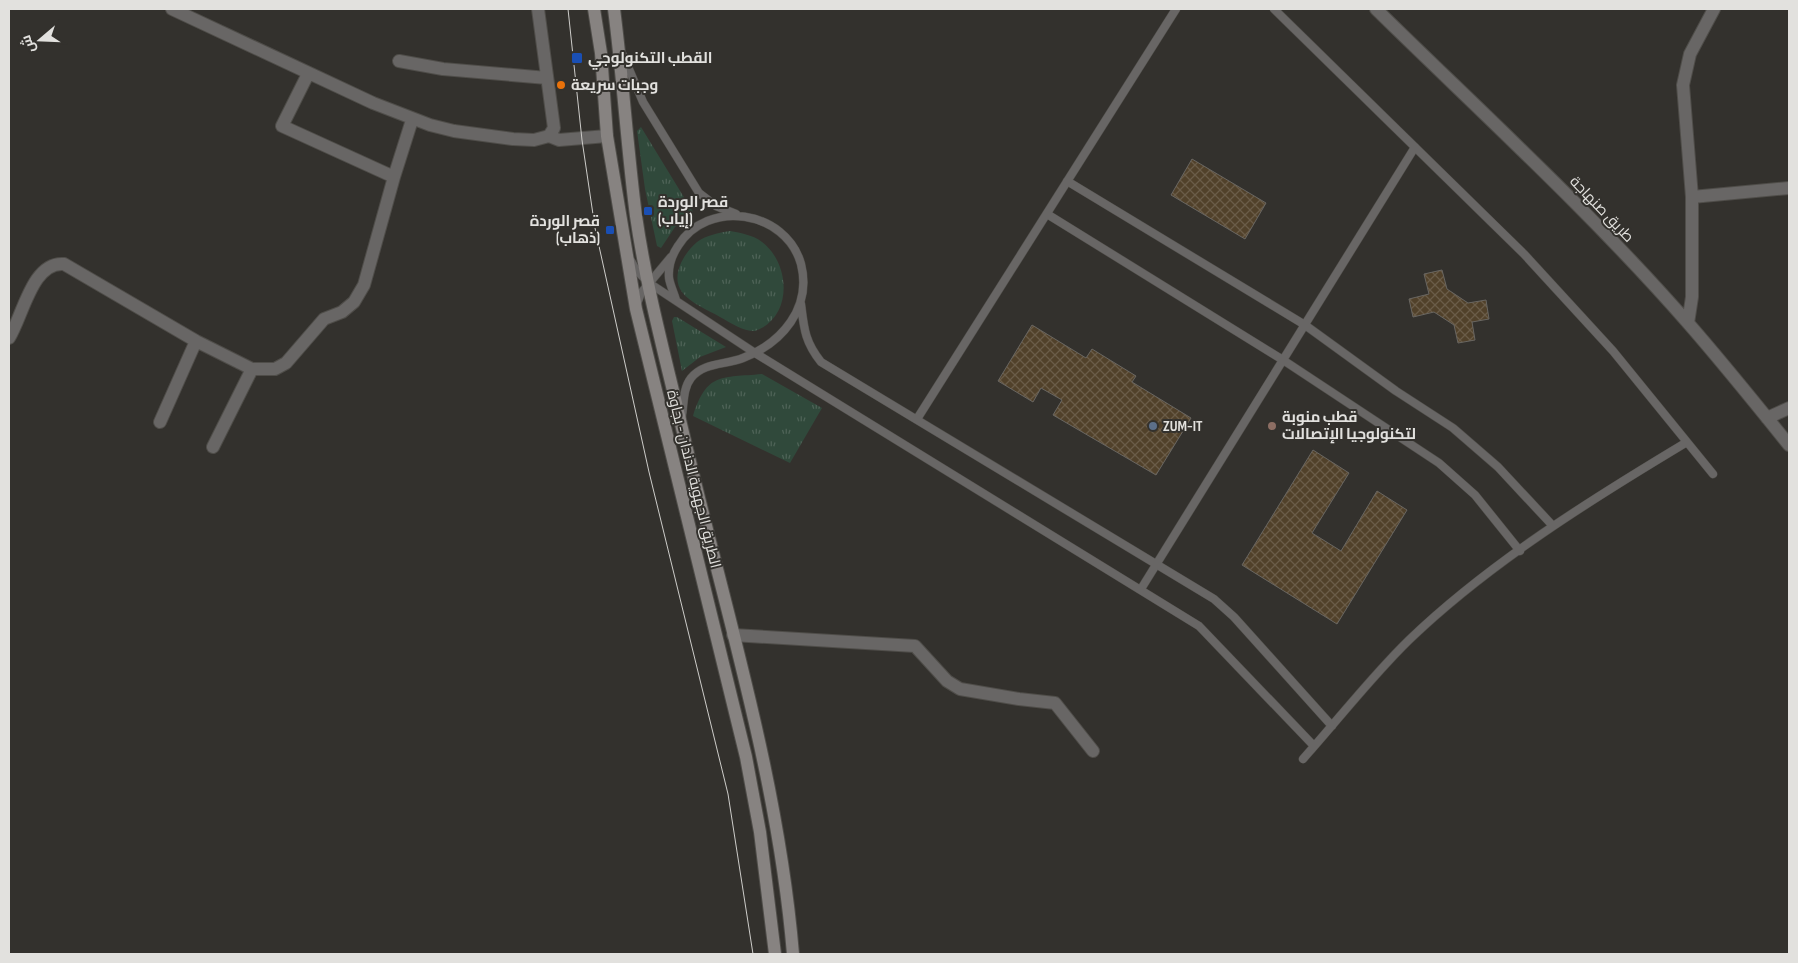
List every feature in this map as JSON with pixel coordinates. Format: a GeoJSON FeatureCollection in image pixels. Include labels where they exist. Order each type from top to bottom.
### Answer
{"type":"FeatureCollection","features":[{"type":"Feature","properties":{"kind":"main road","name":"الطريق الجهوية الدندان - بجاوة"},"geometry":{"type":"LineString","coordinates":[[594,9],[601,53],[607,136],[624,248],[636,309],[746,757],[760,832],[775,954]]}},
{"type":"Feature","properties":{"kind":"main road","name":"الطريق الجهوية الدندان - بجاوة"},"geometry":{"type":"LineString","coordinates":[[614,9],[636,218],[681,424],[761,748],[790,910],[793,954]]}},
{"type":"Feature","properties":{"kind":"main road"},"geometry":{"type":"LineString","coordinates":[[607,136],[627,135]]}},
{"type":"Feature","properties":{"kind":"street"},"geometry":{"type":"LineString","coordinates":[[172,9],[308,74],[412,120],[454,131],[513,139],[534,140],[549,136],[559,140],[582,140],[607,136]]}},
{"type":"Feature","properties":{"kind":"street"},"geometry":{"type":"LineString","coordinates":[[538,9],[554,128],[549,136]]}},
{"type":"Feature","properties":{"kind":"street","name":"طريق صنهاجة"},"geometry":{"type":"LineString","coordinates":[[1376,9],[1535,164],[1688,322],[1789,445]]}},
{"type":"Feature","properties":{"kind":"street"},"geometry":{"type":"LineString","coordinates":[[1688,322],[1692,297],[1692,198],[1683,85],[1690,54],[1714,9]]}},
{"type":"Feature","properties":{"kind":"street"},"geometry":{"type":"LineString","coordinates":[[399,61],[443,68],[547,78]]}},
{"type":"Feature","properties":{"kind":"street"},"geometry":{"type":"LineString","coordinates":[[308,74],[282,126],[394,177]]}},
{"type":"Feature","properties":{"kind":"street"},"geometry":{"type":"LineString","coordinates":[[9,338],[35,282],[44,271],[56,263],[64,264],[196,341],[252,369],[275,370],[286,364],[324,319],[342,312],[354,302],[364,285],[412,120]]}},
{"type":"Feature","properties":{"kind":"street"},"geometry":{"type":"LineString","coordinates":[[1692,198],[1789,188]]}},
{"type":"Feature","properties":{"kind":"street"},"geometry":{"type":"LineString","coordinates":[[160,422],[196,341]]}},
{"type":"Feature","properties":{"kind":"street"},"geometry":{"type":"LineString","coordinates":[[214,447],[252,369]]}},
{"type":"Feature","properties":{"kind":"street"},"geometry":{"type":"LineString","coordinates":[[1767,418],[1789,408]]}},
{"type":"Feature","properties":{"kind":"street"},"geometry":{"type":"LineString","coordinates":[[733,635],[915,646],[947,681],[960,688],[1020,699],[1055,703],[1093,751]]}},
{"type":"Feature","properties":{"kind":"lane"},"geometry":{"type":"LineString","coordinates":[[917,419],[1176,9]]}},
{"type":"Feature","properties":{"kind":"lane"},"geometry":{"type":"LineString","coordinates":[[1274,9],[1524,254],[1613,351],[1713,474]]}},
{"type":"Feature","properties":{"kind":"lane"},"geometry":{"type":"LineString","coordinates":[[619,47],[642,102],[699,194],[716,206],[758,219],[776,229],[791,244],[800,263],[804,283],[801,304],[804,334],[811,349],[821,362],[1214,600],[1234,616],[1332,726]]}},
{"type":"Feature","properties":{"kind":"lane"},"geometry":{"type":"LineString","coordinates":[[1141,589],[1415,147]]}},
{"type":"Feature","properties":{"kind":"lane"},"geometry":{"type":"LineString","coordinates":[[1068,181],[1305,324],[1396,391],[1453,428],[1498,467],[1553,526]]}},
{"type":"Feature","properties":{"kind":"lane"},"geometry":{"type":"LineString","coordinates":[[636,309],[641,293],[671,257],[682,239],[697,225],[716,217],[738,214]]}},
{"type":"Feature","properties":{"kind":"lane"},"geometry":{"type":"LineString","coordinates":[[1047,214],[1283,360],[1439,463],[1475,495],[1520,551]]}},
{"type":"Feature","properties":{"kind":"lane"},"geometry":{"type":"LineString","coordinates":[[624,248],[636,270],[649,283],[755,353],[1199,626],[1314,746]]}},
{"type":"Feature","properties":{"kind":"lane"},"geometry":{"type":"LineString","coordinates":[[671,257],[669,278],[676,300]]}},
{"type":"Feature","properties":{"kind":"lane"},"geometry":{"type":"LineString","coordinates":[[681,424],[685,390],[691,379],[709,366],[735,361],[755,353],[778,338],[792,322],[801,304]]}},
{"type":"Feature","properties":{"kind":"lane"},"geometry":{"type":"LineString","coordinates":[[1303,759],[1408,641],[1449,605],[1553,526],[1687,442]]}},
{"type":"Feature","properties":{"kind":"green space"},"geometry":{"type":"Polygon","coordinates":[[[641,127],[693,212],[692,215],[675,227],[661,248],[657,246],[645,189],[637,131],[641,127]]]}},
{"type":"Feature","properties":{"kind":"green space"},"geometry":{"type":"Polygon","coordinates":[[[730,231],[751,236],[762,242],[772,252],[783,276],[784,290],[782,303],[776,315],[767,324],[755,331],[737,326],[690,300],[682,292],[677,279],[683,258],[697,242],[730,231]]]}},
{"type":"Feature","properties":{"kind":"green space"},"geometry":{"type":"Polygon","coordinates":[[[674,317],[726,347],[700,357],[682,371],[672,321],[674,317]]]}},
{"type":"Feature","properties":{"kind":"green space"},"geometry":{"type":"Polygon","coordinates":[[[762,374],[822,408],[790,463],[693,416],[698,402],[710,384],[726,377],[762,374]]]}},
{"type":"Feature","properties":{"kind":"building"},"geometry":{"type":"Polygon","coordinates":[[[1192,159],[1266,203],[1245,239],[1171,195],[1192,159]]]}},
{"type":"Feature","properties":{"kind":"building"},"geometry":{"type":"Polygon","coordinates":[[[1442,270],[1447,289],[1468,303],[1486,300],[1489,319],[1472,322],[1475,340],[1458,343],[1454,325],[1434,312],[1413,317],[1409,299],[1429,294],[1424,274],[1442,270]]]}},
{"type":"Feature","properties":{"kind":"building"},"geometry":{"type":"Polygon","coordinates":[[[1032,325],[1086,358],[1092,349],[1136,376],[1132,382],[1191,418],[1156,475],[1053,415],[1062,400],[1041,388],[1033,402],[998,381],[1032,325]]]}},
{"type":"Feature","properties":{"kind":"building"},"geometry":{"type":"Polygon","coordinates":[[[1313,450],[1349,473],[1312,533],[1341,551],[1377,491],[1407,510],[1337,624],[1242,565],[1313,450]]]}},
{"type":"Feature","properties":{"kind":"tram line"},"geometry":{"type":"LineString","coordinates":[[568,9],[582,140],[595,228],[649,472],[728,794],[753,954]]}},
{"type":"Feature","properties":{"kind":"place","name":"القطب التكنولوجي"},"geometry":{"type":"Point","coordinates":[577,58]}},
{"type":"Feature","properties":{"kind":"place","name":"وجبات سريعة"},"geometry":{"type":"Point","coordinates":[561,85]}},
{"type":"Feature","properties":{"kind":"place","name":"قصر الوردة (إياب)"},"geometry":{"type":"Point","coordinates":[648,211]}},
{"type":"Feature","properties":{"kind":"place","name":"قصر الوردة (ذهاب)"},"geometry":{"type":"Point","coordinates":[610,230]}},
{"type":"Feature","properties":{"kind":"place","name":"ZUM-IT"},"geometry":{"type":"Point","coordinates":[1153,426]}},
{"type":"Feature","properties":{"kind":"place","name":"قطب منوبة لتكنولوجيا الإتصالات"},"geometry":{"type":"Point","coordinates":[1272,426]}}]}
